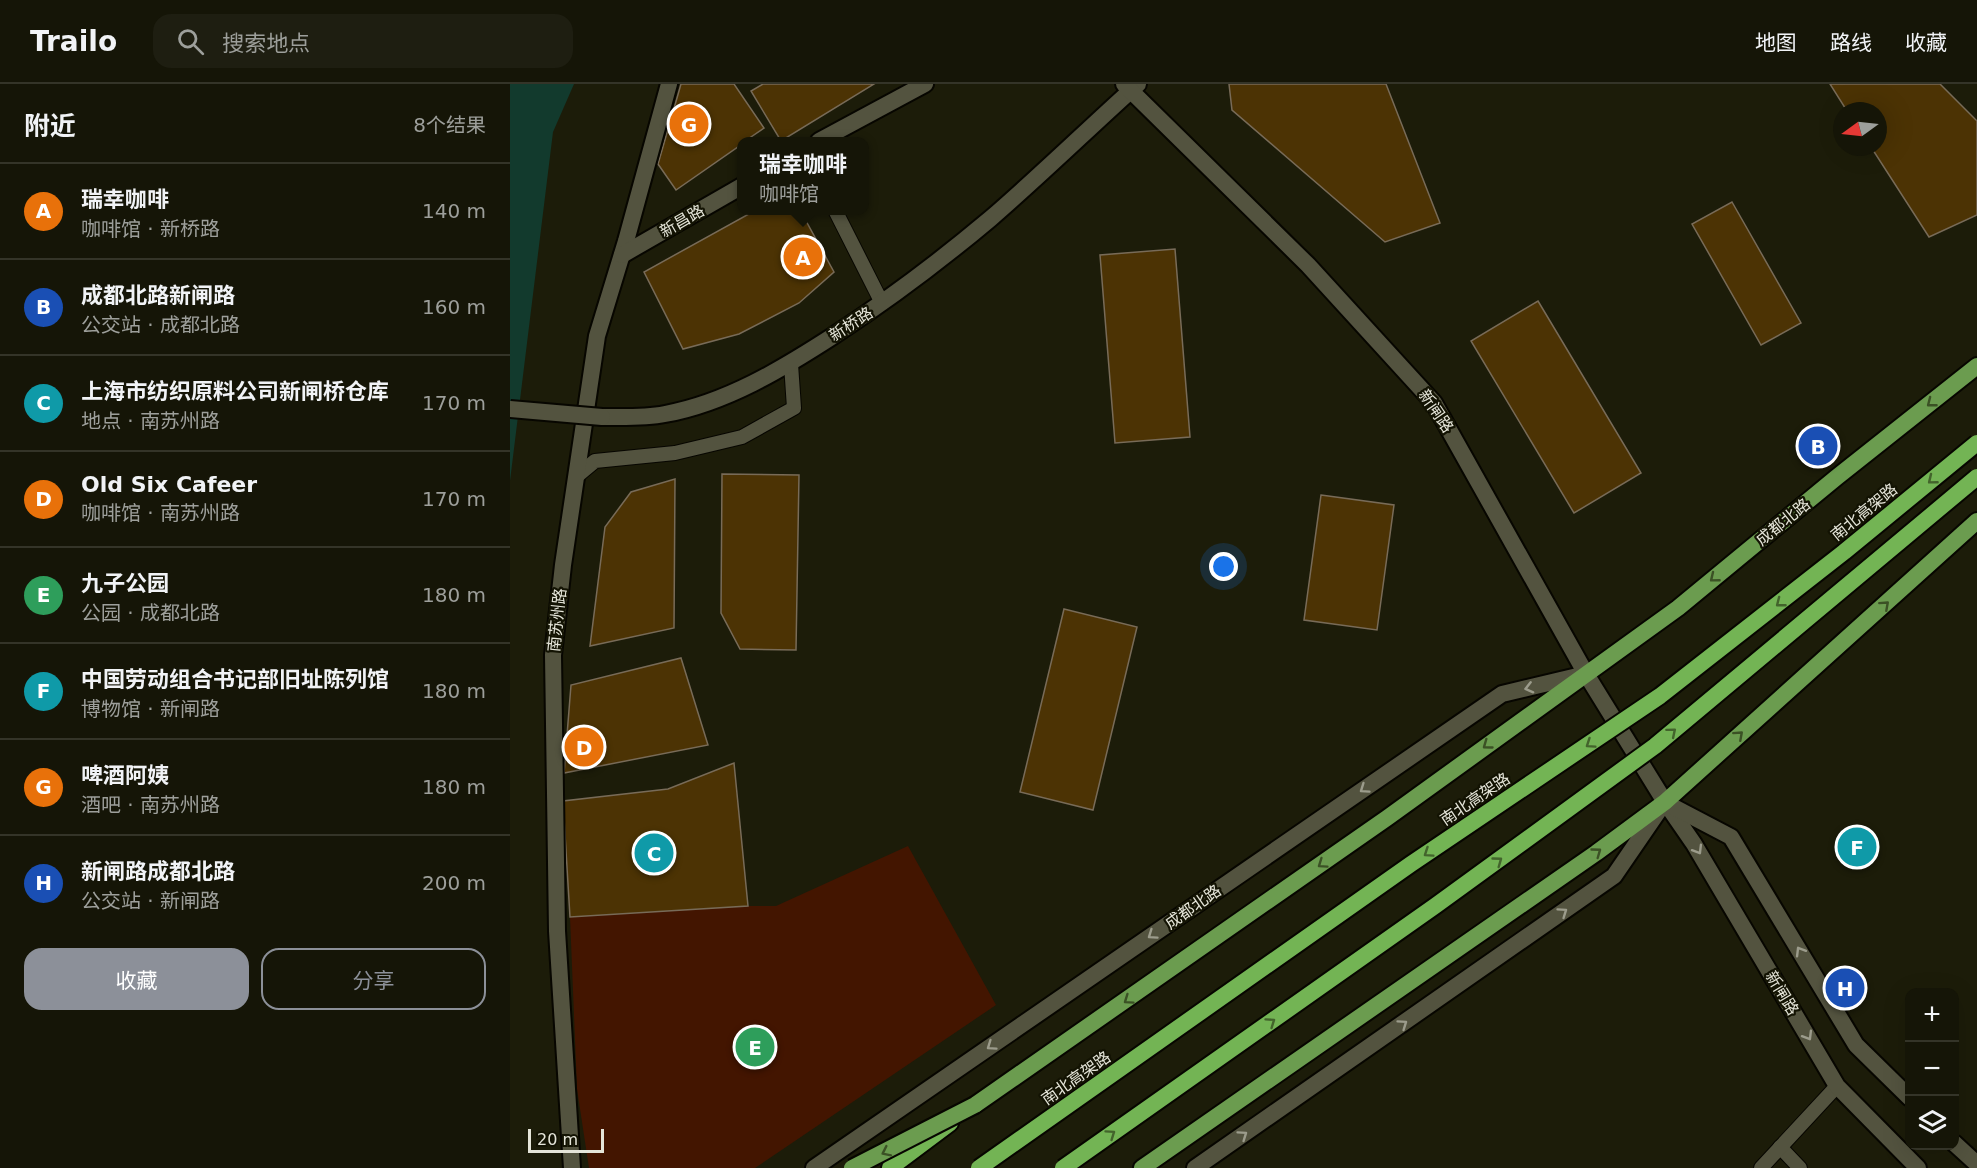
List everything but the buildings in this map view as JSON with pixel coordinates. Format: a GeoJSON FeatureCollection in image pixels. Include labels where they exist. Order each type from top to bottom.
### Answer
{"type":"FeatureCollection","features":[{"type":"Feature","properties":{"kind":"highway","name":"南北高架路"},"geometry":{"type":"LineString","coordinates":[[979,1168],[1411,864],[1660,696],[1844,552],[1977,443]]}},
{"type":"Feature","properties":{"kind":"highway"},"geometry":{"type":"LineString","coordinates":[[1064,1168],[1435,906],[1655,746],[1977,477]]}},
{"type":"Feature","properties":{"kind":"highway"},"geometry":{"type":"LineString","coordinates":[[890,1168],[975,1105]]}},
{"type":"Feature","properties":{"kind":"main road","name":"成都北路"},"geometry":{"type":"LineString","coordinates":[[852,1168],[975,1105],[1102,1019],[1387,818],[1677,608],[1977,366]]}},
{"type":"Feature","properties":{"kind":"main road"},"geometry":{"type":"LineString","coordinates":[[1142,1168],[1665,802],[1977,521]]}},
{"type":"Feature","properties":{"kind":"street","name":"南苏州路"},"geometry":{"type":"LineString","coordinates":[[572,1168],[557,931],[553,655],[563,565],[597,336],[669,84]]}},
{"type":"Feature","properties":{"kind":"street"},"geometry":{"type":"LineString","coordinates":[[826,137],[925,84]]}},
{"type":"Feature","properties":{"kind":"street","name":"新桥路"},"geometry":{"type":"LineString","coordinates":[[510,409],[602,417],[664,414],[689,408],[727,394],[791,364],[882,303],[989,219],[1131,86]]}},
{"type":"Feature","properties":{"kind":"street","name":"新闸路"},"geometry":{"type":"LineString","coordinates":[[1131,86],[1308,265],[1434,403],[1586,674],[1665,802],[1695,844],[1837,1086],[1918,1168]]}},
{"type":"Feature","properties":{"kind":"street","name":"新昌路"},"geometry":{"type":"LineString","coordinates":[[622,255],[737,188]]}},
{"type":"Feature","properties":{"kind":"street","name":"成都北路"},"geometry":{"type":"LineString","coordinates":[[814,1168],[1502,694],[1586,674]]}},
{"type":"Feature","properties":{"kind":"street"},"geometry":{"type":"LineString","coordinates":[[1195,1168],[1614,876],[1665,802],[1731,837],[1856,1045],[1908,1096]]}},
{"type":"Feature","properties":{"kind":"street"},"geometry":{"type":"LineString","coordinates":[[1959,1148],[1977,1164]]}},
{"type":"Feature","properties":{"kind":"lane"},"geometry":{"type":"LineString","coordinates":[[838,215],[882,303]]}},
{"type":"Feature","properties":{"kind":"lane"},"geometry":{"type":"LineString","coordinates":[[577,476],[595,461],[675,453],[742,437],[794,408],[791,364]]}},
{"type":"Feature","properties":{"kind":"lane"},"geometry":{"type":"LineString","coordinates":[[1761,1168],[1837,1086]]}},
{"type":"Feature","properties":{"kind":"lane"},"geometry":{"type":"LineString","coordinates":[[1780,1147],[1800,1168]]}},
{"type":"Feature","properties":{"kind":"shaded area"},"geometry":{"type":"Polygon","coordinates":[[[510,84],[574,84],[553,132],[510,481],[510,84]]]}},
{"type":"Feature","properties":{"kind":"shaded area"},"geometry":{"type":"Polygon","coordinates":[[[908,846],[996,1005],[755,1168],[589,1168],[577,1089],[570,917],[776,906],[908,846]]]}},
{"type":"Feature","properties":{"kind":"place","name":"啤酒阿姨"},"geometry":{"type":"Point","coordinates":[689,124]}},
{"type":"Feature","properties":{"kind":"place","name":"瑞幸咖啡"},"geometry":{"type":"Point","coordinates":[803,257]}},
{"type":"Feature","properties":{"kind":"place","name":"成都北路新闸路"},"geometry":{"type":"Point","coordinates":[1818,446]}},
{"type":"Feature","properties":{"kind":"place","name":"Old Six Cafeer"},"geometry":{"type":"Point","coordinates":[584,747]}},
{"type":"Feature","properties":{"kind":"place","name":"中国劳动组合书记部旧址陈列馆"},"geometry":{"type":"Point","coordinates":[1857,847]}},
{"type":"Feature","properties":{"kind":"place","name":"上海市纺织原料公司新闸桥仓库"},"geometry":{"type":"Point","coordinates":[654,853]}},
{"type":"Feature","properties":{"kind":"place","name":"新闸路成都北路"},"geometry":{"type":"Point","coordinates":[1845,988]}},
{"type":"Feature","properties":{"kind":"place","name":"九子公园"},"geometry":{"type":"Point","coordinates":[755,1047]}}]}
